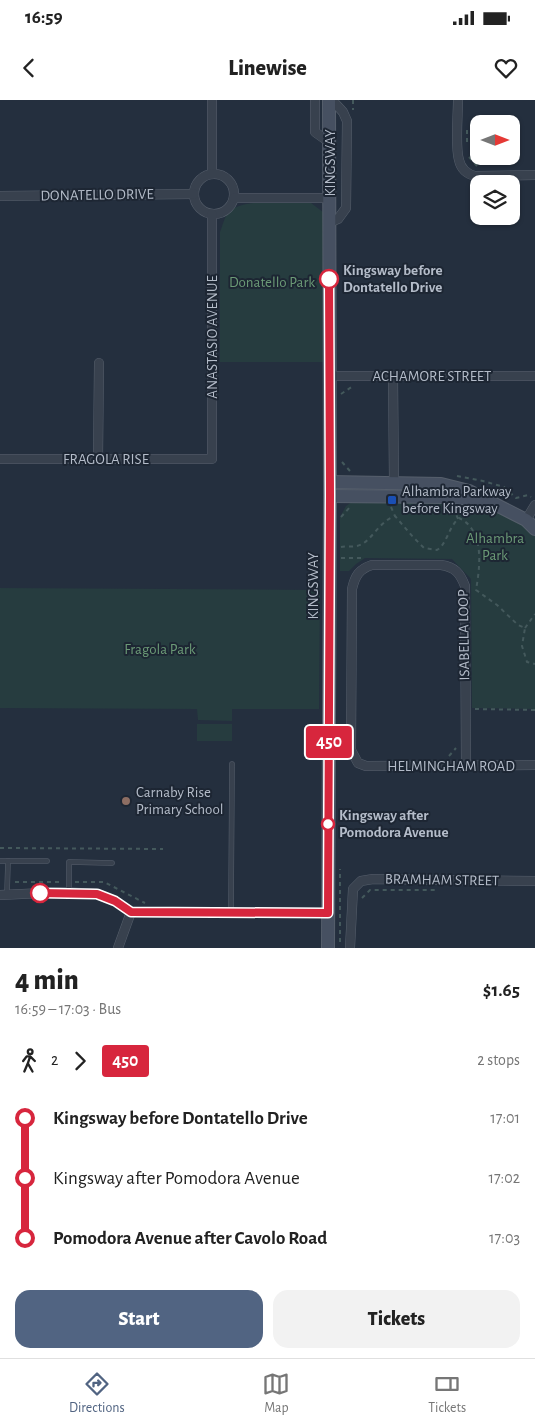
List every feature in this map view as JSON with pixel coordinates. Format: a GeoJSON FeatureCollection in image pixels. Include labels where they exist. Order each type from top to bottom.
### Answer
{"type":"FeatureCollection","features":[{"type":"Feature","properties":{"kind":"street"},"geometry":{"type":"LineString","coordinates":[[212,100],[212,174]]}},
{"type":"Feature","properties":{"kind":"street","name":"KINGSWAY"},"geometry":{"type":"LineString","coordinates":[[315,100],[315,132],[329,142]]}},
{"type":"Feature","properties":{"kind":"street","name":"KINGSWAY"},"geometry":{"type":"LineString","coordinates":[[328,948],[330,482],[335,376],[329,223],[330,100]]}},
{"type":"Feature","properties":{"kind":"street","name":"KINGSWAY"},"geometry":{"type":"LineString","coordinates":[[329,223],[338,219],[346,208],[347,121],[343,112],[330,100]]}},
{"type":"Feature","properties":{"kind":"street"},"geometry":{"type":"LineString","coordinates":[[458,100],[458,160],[464,170],[475,176],[535,175]]}},
{"type":"Feature","properties":{"kind":"street"},"geometry":{"type":"LineString","coordinates":[[218,174],[229,180],[234,192],[234,198],[223,212],[212,214],[197,205],[194,194],[197,183],[206,175],[218,174]]}},
{"type":"Feature","properties":{"kind":"street","name":"DONATELLO DRIVE"},"geometry":{"type":"LineString","coordinates":[[0,196],[194,194]]}},
{"type":"Feature","properties":{"kind":"street"},"geometry":{"type":"LineString","coordinates":[[234,198],[329,198]]}},
{"type":"Feature","properties":{"kind":"street","name":"ANASTASIO AVENUE"},"geometry":{"type":"LineString","coordinates":[[212,214],[212,459]]}},
{"type":"Feature","properties":{"kind":"street"},"geometry":{"type":"LineString","coordinates":[[98,459],[99,363]]}},
{"type":"Feature","properties":{"kind":"street","name":"ACHAMORE STREET"},"geometry":{"type":"LineString","coordinates":[[335,376],[535,376]]}},
{"type":"Feature","properties":{"kind":"street"},"geometry":{"type":"LineString","coordinates":[[394,376],[394,483]]}},
{"type":"Feature","properties":{"kind":"street","name":"FRAGOLA RISE"},"geometry":{"type":"LineString","coordinates":[[0,459],[212,459]]}},
{"type":"Feature","properties":{"kind":"street"},"geometry":{"type":"LineString","coordinates":[[330,482],[442,484],[469,491],[531,524],[535,505]]}},
{"type":"Feature","properties":{"kind":"street"},"geometry":{"type":"LineString","coordinates":[[330,496],[448,497],[488,500]]}},
{"type":"Feature","properties":{"kind":"street","name":"ISABELLA LOOP"},"geometry":{"type":"LineString","coordinates":[[366,766],[358,763],[351,750],[352,589],[354,579],[359,572],[372,565],[450,566],[462,577],[465,586],[466,765]]}},
{"type":"Feature","properties":{"kind":"street","name":"HELMINGHAM ROAD"},"geometry":{"type":"LineString","coordinates":[[366,766],[535,765]]}},
{"type":"Feature","properties":{"kind":"street","name":"BRAMHAM STREET"},"geometry":{"type":"LineString","coordinates":[[352,900],[353,889],[362,881],[373,879],[535,881]]}},
{"type":"Feature","properties":{"kind":"street"},"geometry":{"type":"LineString","coordinates":[[4,894],[69,892],[97,894],[115,901],[131,912],[328,913]]}},
{"type":"Feature","properties":{"kind":"street"},"geometry":{"type":"LineString","coordinates":[[350,948],[352,900]]}},
{"type":"Feature","properties":{"kind":"street"},"geometry":{"type":"LineString","coordinates":[[118,948],[131,912]]}},
{"type":"Feature","properties":{"kind":"lane"},"geometry":{"type":"LineString","coordinates":[[231,912],[232,764]]}},
{"type":"Feature","properties":{"kind":"lane"},"geometry":{"type":"LineString","coordinates":[[0,861],[47,861]]}},
{"type":"Feature","properties":{"kind":"lane"},"geometry":{"type":"LineString","coordinates":[[4,894],[8,861]]}},
{"type":"Feature","properties":{"kind":"lane"},"geometry":{"type":"LineString","coordinates":[[69,892],[70,862],[112,863]]}},
{"type":"Feature","properties":{"kind":"path"},"geometry":{"type":"LineString","coordinates":[[353,100],[353,110]]}},
{"type":"Feature","properties":{"kind":"path"},"geometry":{"type":"LineString","coordinates":[[467,128],[467,146]]}},
{"type":"Feature","properties":{"kind":"path"},"geometry":{"type":"LineString","coordinates":[[467,155],[477,166]]}},
{"type":"Feature","properties":{"kind":"path"},"geometry":{"type":"LineString","coordinates":[[335,376],[341,394]]}},
{"type":"Feature","properties":{"kind":"path"},"geometry":{"type":"LineString","coordinates":[[342,462],[352,473]]}},
{"type":"Feature","properties":{"kind":"path"},"geometry":{"type":"LineString","coordinates":[[457,476],[483,480],[504,487],[516,498],[528,496],[535,500]]}},
{"type":"Feature","properties":{"kind":"path"},"geometry":{"type":"LineString","coordinates":[[341,522],[342,516],[354,504]]}},
{"type":"Feature","properties":{"kind":"path"},"geometry":{"type":"LineString","coordinates":[[388,504],[390,504],[395,516]]}},
{"type":"Feature","properties":{"kind":"path"},"geometry":{"type":"LineString","coordinates":[[458,519],[456,514],[464,504]]}},
{"type":"Feature","properties":{"kind":"path"},"geometry":{"type":"LineString","coordinates":[[341,545],[341,558],[366,558]]}},
{"type":"Feature","properties":{"kind":"path"},"geometry":{"type":"LineString","coordinates":[[525,628],[535,614]]}},
{"type":"Feature","properties":{"kind":"path"},"geometry":{"type":"LineString","coordinates":[[471,709],[535,710]]}},
{"type":"Feature","properties":{"kind":"path"},"geometry":{"type":"LineString","coordinates":[[446,758],[456,748],[466,747]]}},
{"type":"Feature","properties":{"kind":"path"},"geometry":{"type":"LineString","coordinates":[[0,848],[163,849]]}},
{"type":"Feature","properties":{"kind":"path"},"geometry":{"type":"LineString","coordinates":[[340,866],[340,948]]}},
{"type":"Feature","properties":{"kind":"path"},"geometry":{"type":"LineString","coordinates":[[14,882],[104,882],[146,903]]}},
{"type":"Feature","properties":{"kind":"path"},"geometry":{"type":"LineString","coordinates":[[352,900],[360,900],[370,890],[438,890]]}},
{"type":"Feature","properties":{"kind":"green space","name":"Donatello Park"},"geometry":{"type":"Polygon","coordinates":[[[254,203],[311,203],[323,212],[324,362],[220,362],[220,232],[227,214],[233,209],[254,203]]]}},
{"type":"Feature","properties":{"kind":"green space","name":"Alhambra Park"},"geometry":{"type":"Polygon","coordinates":[[[356,499],[488,500],[535,530],[535,709],[472,708],[471,579],[452,559],[365,558],[349,571],[340,571],[340,517],[346,506],[356,499]]]}},
{"type":"Feature","properties":{"kind":"green space","name":"Fragola Park"},"geometry":{"type":"Polygon","coordinates":[[[0,588],[320,590],[319,709],[232,709],[232,721],[198,720],[197,709],[0,708],[0,588]]]}},
{"type":"Feature","properties":{"kind":"green space"},"geometry":{"type":"Polygon","coordinates":[[[197,724],[232,724],[232,741],[197,741],[197,724]]]}},
{"type":"Feature","properties":{"kind":"bus line","name":"450"},"geometry":{"type":"LineString","coordinates":[[40,893],[97,894],[115,901],[131,912],[328,913],[329,279]]}},
{"type":"Feature","properties":{"kind":"place","name":"Kingsway before Dontatello Drive"},"geometry":{"type":"Point","coordinates":[329,279]}},
{"type":"Feature","properties":{"kind":"place","name":"Alhambra Parkway before Kingsway"},"geometry":{"type":"Point","coordinates":[392,500]}},
{"type":"Feature","properties":{"kind":"place","name":"Carnaby Rise Primary School"},"geometry":{"type":"Point","coordinates":[126,801]}},
{"type":"Feature","properties":{"kind":"place","name":"Kingsway after Pomodora Avenue"},"geometry":{"type":"Point","coordinates":[328,824]}}]}
